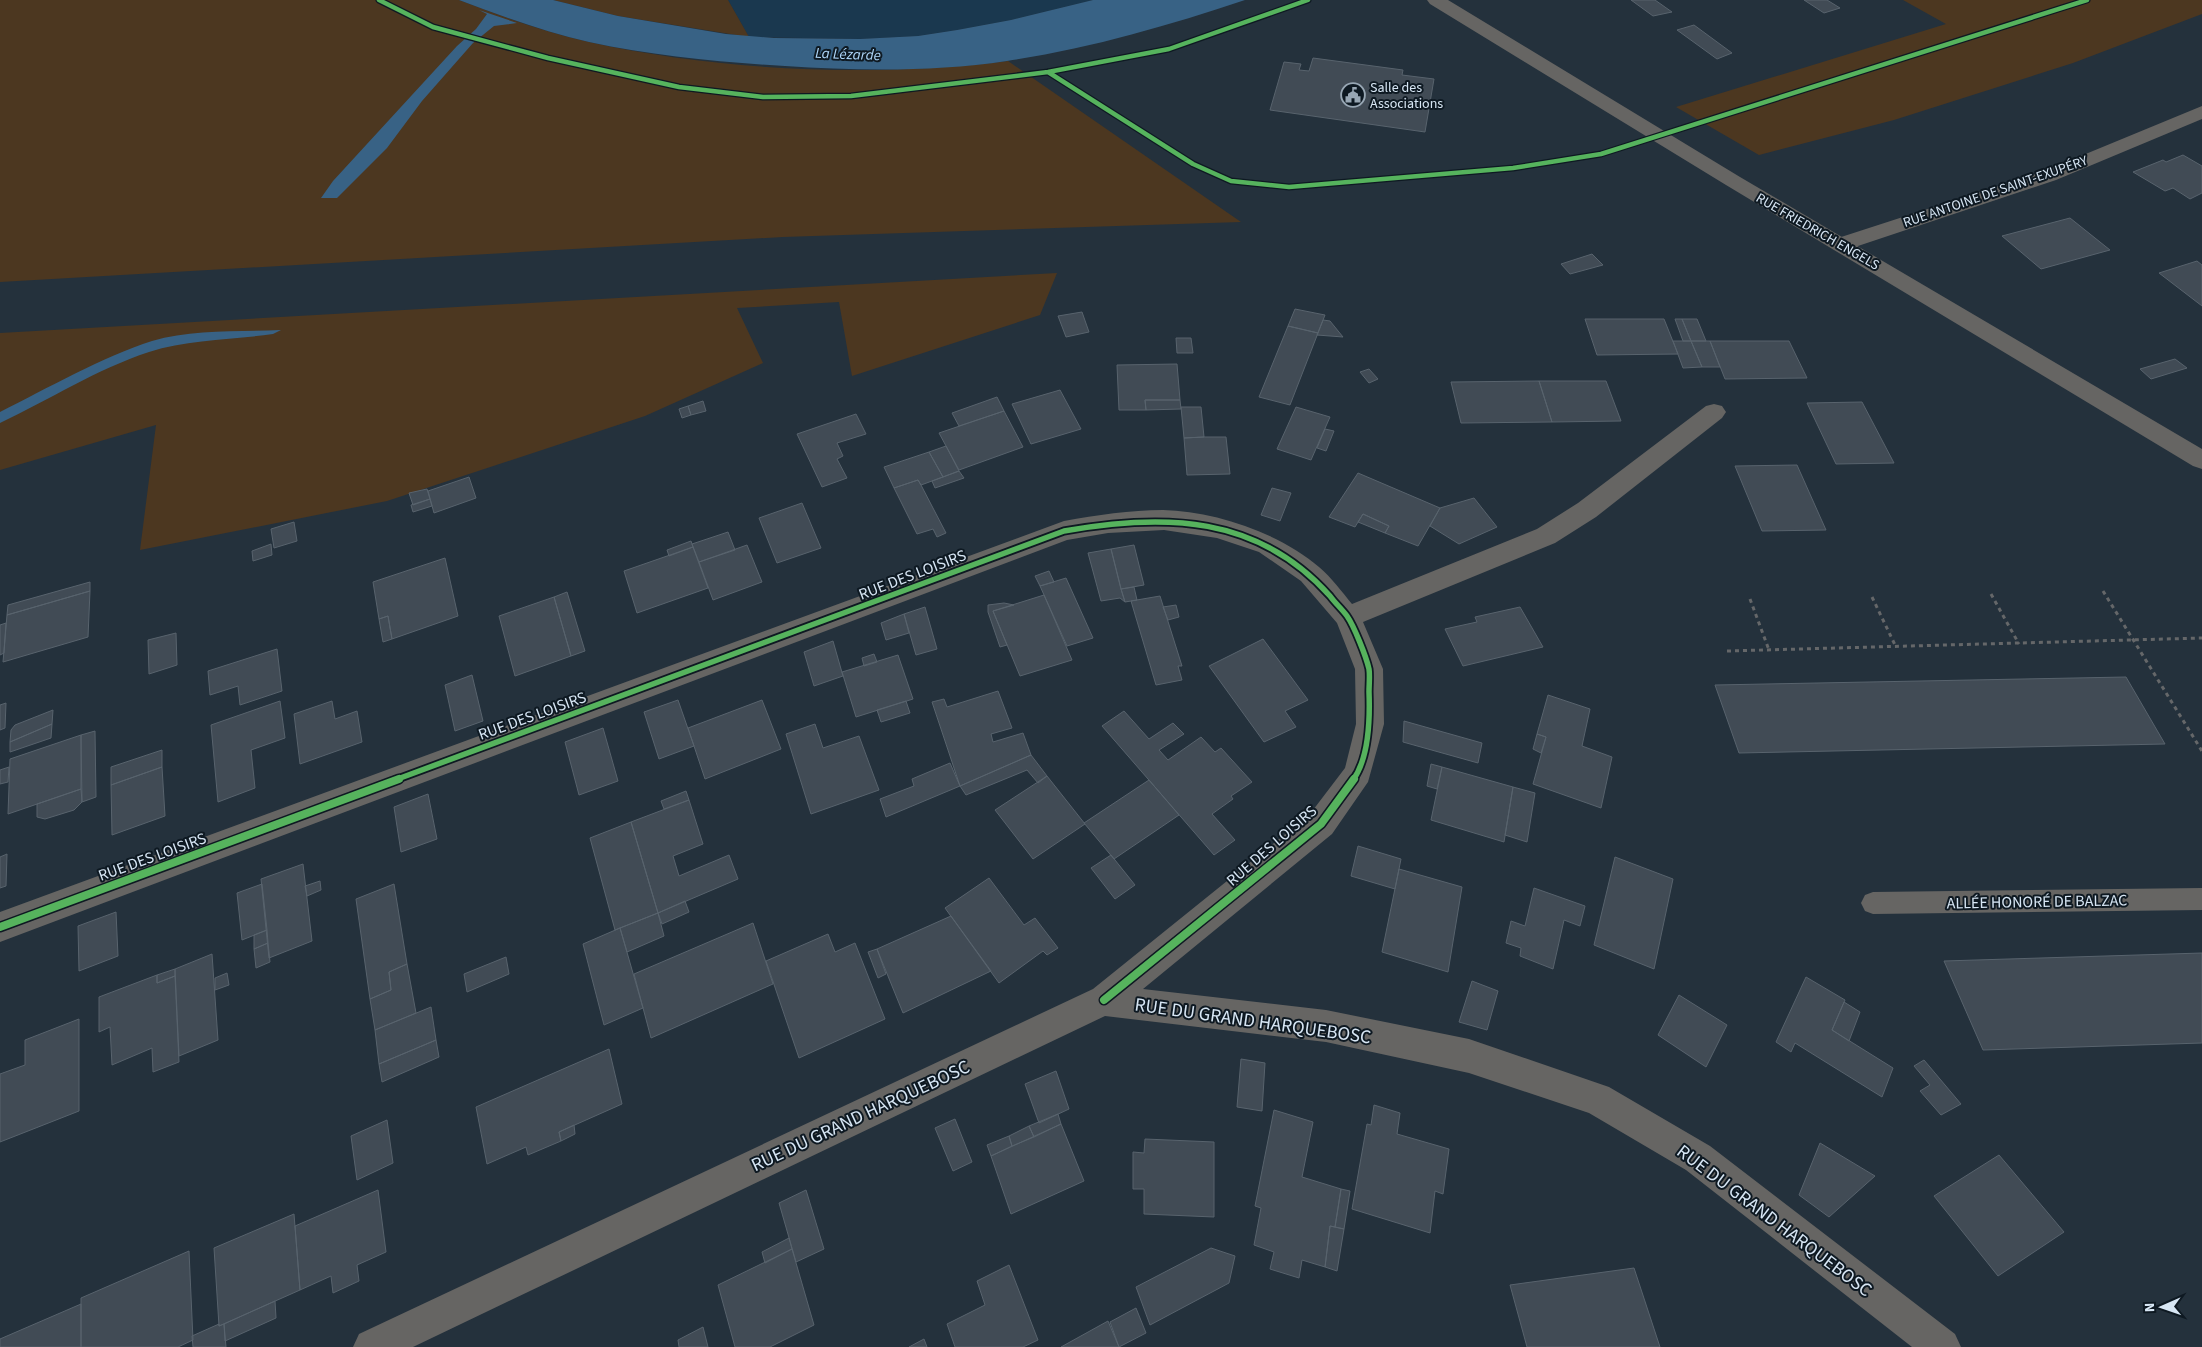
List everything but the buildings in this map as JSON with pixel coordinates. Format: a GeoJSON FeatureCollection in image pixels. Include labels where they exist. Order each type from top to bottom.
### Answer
{"type":"FeatureCollection","features":[{"type":"Feature","properties":{"kind":"street","name":"RUE FRIEDRICH ENGELS"},"geometry":{"type":"LineString","coordinates":[[1436,0],[1733,181],[1842,244],[2202,460]]}},
{"type":"Feature","properties":{"kind":"street","name":"RUE ANTOINE DE SAINT-EXUPÉRY"},"geometry":{"type":"LineString","coordinates":[[1842,244],[2049,176],[2202,112]]}},
{"type":"Feature","properties":{"kind":"street"},"geometry":{"type":"LineString","coordinates":[[1348,617],[1546,536],[1587,510],[1714,412]]}},
{"type":"Feature","properties":{"kind":"street","name":"RUE DES LOISIRS"},"geometry":{"type":"LineString","coordinates":[[0,927],[1064,531],[1108,523],[1164,520],[1218,528],[1268,545],[1310,574],[1348,617],[1369,669],[1370,724],[1358,773],[1321,824],[1104,1000]]}},
{"type":"Feature","properties":{"kind":"street","name":"RUE DU GRAND HARQUEBOSC"},"geometry":{"type":"LineString","coordinates":[[372,1347],[1104,1000],[1345,1030],[1469,1056],[1597,1099],[1698,1158],[1942,1347]]}},
{"type":"Feature","properties":{"kind":"lane","name":"ALLÉE HONORÉ DE BALZAC"},"geometry":{"type":"LineString","coordinates":[[1873,903],[2202,899]]}},
{"type":"Feature","properties":{"kind":"path"},"geometry":{"type":"LineString","coordinates":[[2103,591],[2202,751]]}},
{"type":"Feature","properties":{"kind":"path"},"geometry":{"type":"LineString","coordinates":[[1991,594],[2019,644]]}},
{"type":"Feature","properties":{"kind":"path"},"geometry":{"type":"LineString","coordinates":[[1872,597],[1896,647]]}},
{"type":"Feature","properties":{"kind":"path"},"geometry":{"type":"LineString","coordinates":[[1750,599],[1769,650]]}},
{"type":"Feature","properties":{"kind":"path"},"geometry":{"type":"LineString","coordinates":[[1727,651],[2202,638]]}},
{"type":"Feature","properties":{"kind":"shaded area"},"geometry":{"type":"Polygon","coordinates":[[[0,0],[459,0],[572,38],[639,52],[691,60],[798,69],[852,70],[957,66],[1008,61],[1241,222],[783,237],[0,282],[0,0]]]}},
{"type":"Feature","properties":{"kind":"shaded area"},"geometry":{"type":"Polygon","coordinates":[[[553,0],[728,0],[749,37],[618,16],[553,0]]]}},
{"type":"Feature","properties":{"kind":"shaded area"},"geometry":{"type":"Polygon","coordinates":[[[728,0],[1093,0],[1011,20],[957,30],[918,36],[860,39],[749,37],[728,0]]]}},
{"type":"Feature","properties":{"kind":"shaded area"},"geometry":{"type":"Polygon","coordinates":[[[1903,0],[2202,0],[2202,14],[2073,63],[1894,120],[1759,155],[1676,107],[1946,24],[1903,0]]]}},
{"type":"Feature","properties":{"kind":"shaded area"},"geometry":{"type":"Polygon","coordinates":[[[1057,273],[1040,315],[852,376],[839,302],[737,308],[763,363],[645,416],[387,501],[140,550],[156,425],[0,470],[0,333],[1057,273]]]}},
{"type":"Feature","properties":{"kind":"water","name":"La Lézarde"},"geometry":{"type":"Polygon","coordinates":[[[459,0],[553,0],[618,16],[726,34],[774,38],[860,39],[918,36],[957,30],[1011,20],[1093,0],[1245,0],[1127,36],[1037,56],[980,65],[869,70],[736,63],[638,51],[589,42],[556,33],[507,18],[459,0]]]}},
{"type":"Feature","properties":{"kind":"water"},"geometry":{"type":"Polygon","coordinates":[[[479,10],[517,23],[494,26],[473,43],[422,101],[387,148],[337,198],[321,198],[333,181],[457,46],[476,29],[487,14],[479,10]]]}},
{"type":"Feature","properties":{"kind":"water"},"geometry":{"type":"Polygon","coordinates":[[[281,330],[273,334],[195,342],[149,352],[92,376],[0,423],[0,412],[114,355],[152,341],[183,334],[281,330]]]}},
{"type":"Feature","properties":{"kind":"cycle path"},"geometry":{"type":"LineString","coordinates":[[379,0],[433,27],[548,58],[679,87],[763,97],[851,96],[979,82],[1048,72],[1169,49],[1308,0]]}},
{"type":"Feature","properties":{"kind":"cycle path"},"geometry":{"type":"LineString","coordinates":[[1048,72],[1193,164],[1231,181],[1289,187],[1513,168],[1601,154],[2087,0]]}},
{"type":"Feature","properties":{"kind":"cycle path"},"geometry":{"type":"LineString","coordinates":[[0,927],[1064,531],[1108,523],[1164,520],[1218,528],[1268,545],[1310,574],[1348,617],[1369,669],[1370,724],[1358,773],[1321,824],[1104,1000]]}},
{"type":"Feature","properties":{"kind":"place","name":"Salle des Associations"},"geometry":{"type":"Point","coordinates":[1353,95]}}]}
